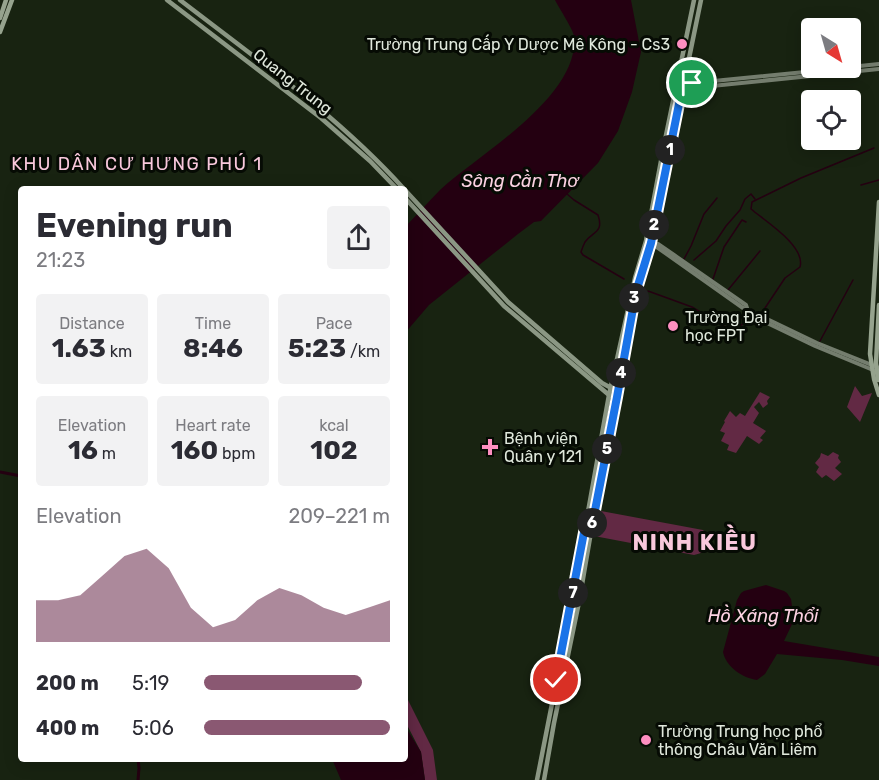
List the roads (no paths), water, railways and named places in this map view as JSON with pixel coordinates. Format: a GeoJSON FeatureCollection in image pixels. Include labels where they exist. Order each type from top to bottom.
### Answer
{"type":"FeatureCollection","features":[{"type":"Feature","properties":{"kind":"highway"},"geometry":{"type":"LineString","coordinates":[[0,32],[6,0]]}},
{"type":"Feature","properties":{"kind":"highway"},"geometry":{"type":"LineString","coordinates":[[2,19],[13,0]]}},
{"type":"Feature","properties":{"kind":"highway"},"geometry":{"type":"LineString","coordinates":[[879,202],[870,354],[879,385]]}},
{"type":"Feature","properties":{"kind":"highway"},"geometry":{"type":"LineString","coordinates":[[879,305],[876,369],[879,395]]}},
{"type":"Feature","properties":{"kind":"main road","name":"Quang Trung"},"geometry":{"type":"LineString","coordinates":[[167,0],[321,118],[362,153],[394,186]]}},
{"type":"Feature","properties":{"kind":"main road","name":"Quang Trung"},"geometry":{"type":"LineString","coordinates":[[180,0],[325,112],[368,151],[401,186]]}},
{"type":"Feature","properties":{"kind":"main road"},"geometry":{"type":"LineString","coordinates":[[537,780],[587,517],[594,504],[603,468],[636,292],[649,242],[680,86],[694,0]]}},
{"type":"Feature","properties":{"kind":"main road"},"geometry":{"type":"LineString","coordinates":[[680,86],[701,0]]}},
{"type":"Feature","properties":{"kind":"main road"},"geometry":{"type":"LineString","coordinates":[[861,66],[879,64]]}},
{"type":"Feature","properties":{"kind":"main road"},"geometry":{"type":"LineString","coordinates":[[861,69],[879,69]]}},
{"type":"Feature","properties":{"kind":"main road"},"geometry":{"type":"LineString","coordinates":[[680,86],[801,74]]}},
{"type":"Feature","properties":{"kind":"main road","name":"Quang Trung"},"geometry":{"type":"LineString","coordinates":[[408,193],[501,296],[609,395],[618,394]]}},
{"type":"Feature","properties":{"kind":"main road","name":"Quang Trung"},"geometry":{"type":"LineString","coordinates":[[408,201],[498,299],[618,394]]}},
{"type":"Feature","properties":{"kind":"main road"},"geometry":{"type":"LineString","coordinates":[[649,242],[658,244],[673,257],[766,320],[876,369]]}},
{"type":"Feature","properties":{"kind":"main road"},"geometry":{"type":"LineString","coordinates":[[543,780],[594,517],[596,468],[609,395],[635,278],[649,242]]}},
{"type":"Feature","properties":{"kind":"main road"},"geometry":{"type":"LineString","coordinates":[[596,468],[603,468]]}},
{"type":"Feature","properties":{"kind":"main road"},"geometry":{"type":"LineString","coordinates":[[587,517],[594,517]]}},
{"type":"Feature","properties":{"kind":"main road"},"geometry":{"type":"LineString","coordinates":[[585,527],[592,526]]}},
{"type":"Feature","properties":{"kind":"main road"},"geometry":{"type":"LineString","coordinates":[[583,538],[590,537]]}},
{"type":"Feature","properties":{"kind":"main road"},"geometry":{"type":"LineString","coordinates":[[572,602],[579,602]]}},
{"type":"Feature","properties":{"kind":"main road"},"geometry":{"type":"LineString","coordinates":[[570,612],[577,613]]}},
{"type":"Feature","properties":{"kind":"water","name":"Sông Cần Thơ"},"geometry":{"type":"Polygon","coordinates":[[[555,0],[631,0],[641,52],[632,92],[618,131],[598,163],[541,221],[534,222],[518,234],[429,305],[408,330],[408,224],[440,190],[501,142],[545,102],[561,81],[572,59],[574,36],[555,0]]]}},
{"type":"Feature","properties":{"kind":"water","name":"Hồ Xáng Thổi"},"geometry":{"type":"Polygon","coordinates":[[[766,585],[784,591],[791,599],[794,620],[784,641],[879,657],[879,666],[777,654],[765,674],[757,680],[736,671],[723,652],[737,600],[744,591],[766,585]]]}},
{"type":"Feature","properties":{"kind":"water"},"geometry":{"type":"Polygon","coordinates":[[[408,731],[421,752],[425,780],[341,780],[333,762],[408,762],[408,731]]]}},
{"type":"Feature","properties":{"kind":"waterway"},"geometry":{"type":"LineString","coordinates":[[765,308],[785,278],[800,267],[800,259],[791,243],[751,209],[752,202],[801,178],[874,148]]}},
{"type":"Feature","properties":{"kind":"waterway"},"geometry":{"type":"LineString","coordinates":[[861,185],[879,180]]}},
{"type":"Feature","properties":{"kind":"waterway"},"geometry":{"type":"LineString","coordinates":[[567,194],[598,215],[599,229],[585,242],[581,252],[583,255],[624,279]]}},
{"type":"Feature","properties":{"kind":"waterway"},"geometry":{"type":"LineString","coordinates":[[694,260],[716,241],[740,210],[745,199],[751,194],[755,199]]}},
{"type":"Feature","properties":{"kind":"waterway"},"geometry":{"type":"LineString","coordinates":[[684,259],[704,214],[717,198]]}},
{"type":"Feature","properties":{"kind":"waterway"},"geometry":{"type":"LineString","coordinates":[[713,279],[724,247],[742,220],[746,222]]}},
{"type":"Feature","properties":{"kind":"waterway"},"geometry":{"type":"LineString","coordinates":[[728,290],[760,251]]}},
{"type":"Feature","properties":{"kind":"waterway"},"geometry":{"type":"LineString","coordinates":[[820,341],[853,280]]}},
{"type":"Feature","properties":{"kind":"waterway"},"geometry":{"type":"LineString","coordinates":[[648,291],[692,307],[725,327],[738,327],[746,322]]}},
{"type":"Feature","properties":{"kind":"waterway"},"geometry":{"type":"LineString","coordinates":[[0,472],[18,475]]}},
{"type":"Feature","properties":{"kind":"waterway"},"geometry":{"type":"LineString","coordinates":[[138,762],[138,780]]}},
{"type":"Feature","properties":{"kind":"place","name":"Trường Trung Cấp Y Dược Mê Kông - Cs3"},"geometry":{"type":"Point","coordinates":[682,44]}},
{"type":"Feature","properties":{"kind":"place","name":"Trường Đại học FPT"},"geometry":{"type":"Point","coordinates":[673,326]}},
{"type":"Feature","properties":{"kind":"place","name":"Bệnh viện Quân y 121"},"geometry":{"type":"Point","coordinates":[490,447]}},
{"type":"Feature","properties":{"kind":"place","name":"Trường Trung học phổ thông Châu Văn Liêm"},"geometry":{"type":"Point","coordinates":[646,740]}},
{"type":"Feature","properties":{"kind":"district","name":"KHU DÂN CƯ HƯNG PHÚ 1"},"geometry":{"type":"Point","coordinates":[137,164]}},
{"type":"Feature","properties":{"kind":"district","name":"NINH KIỀU"},"geometry":{"type":"Point","coordinates":[695,542]}}]}
